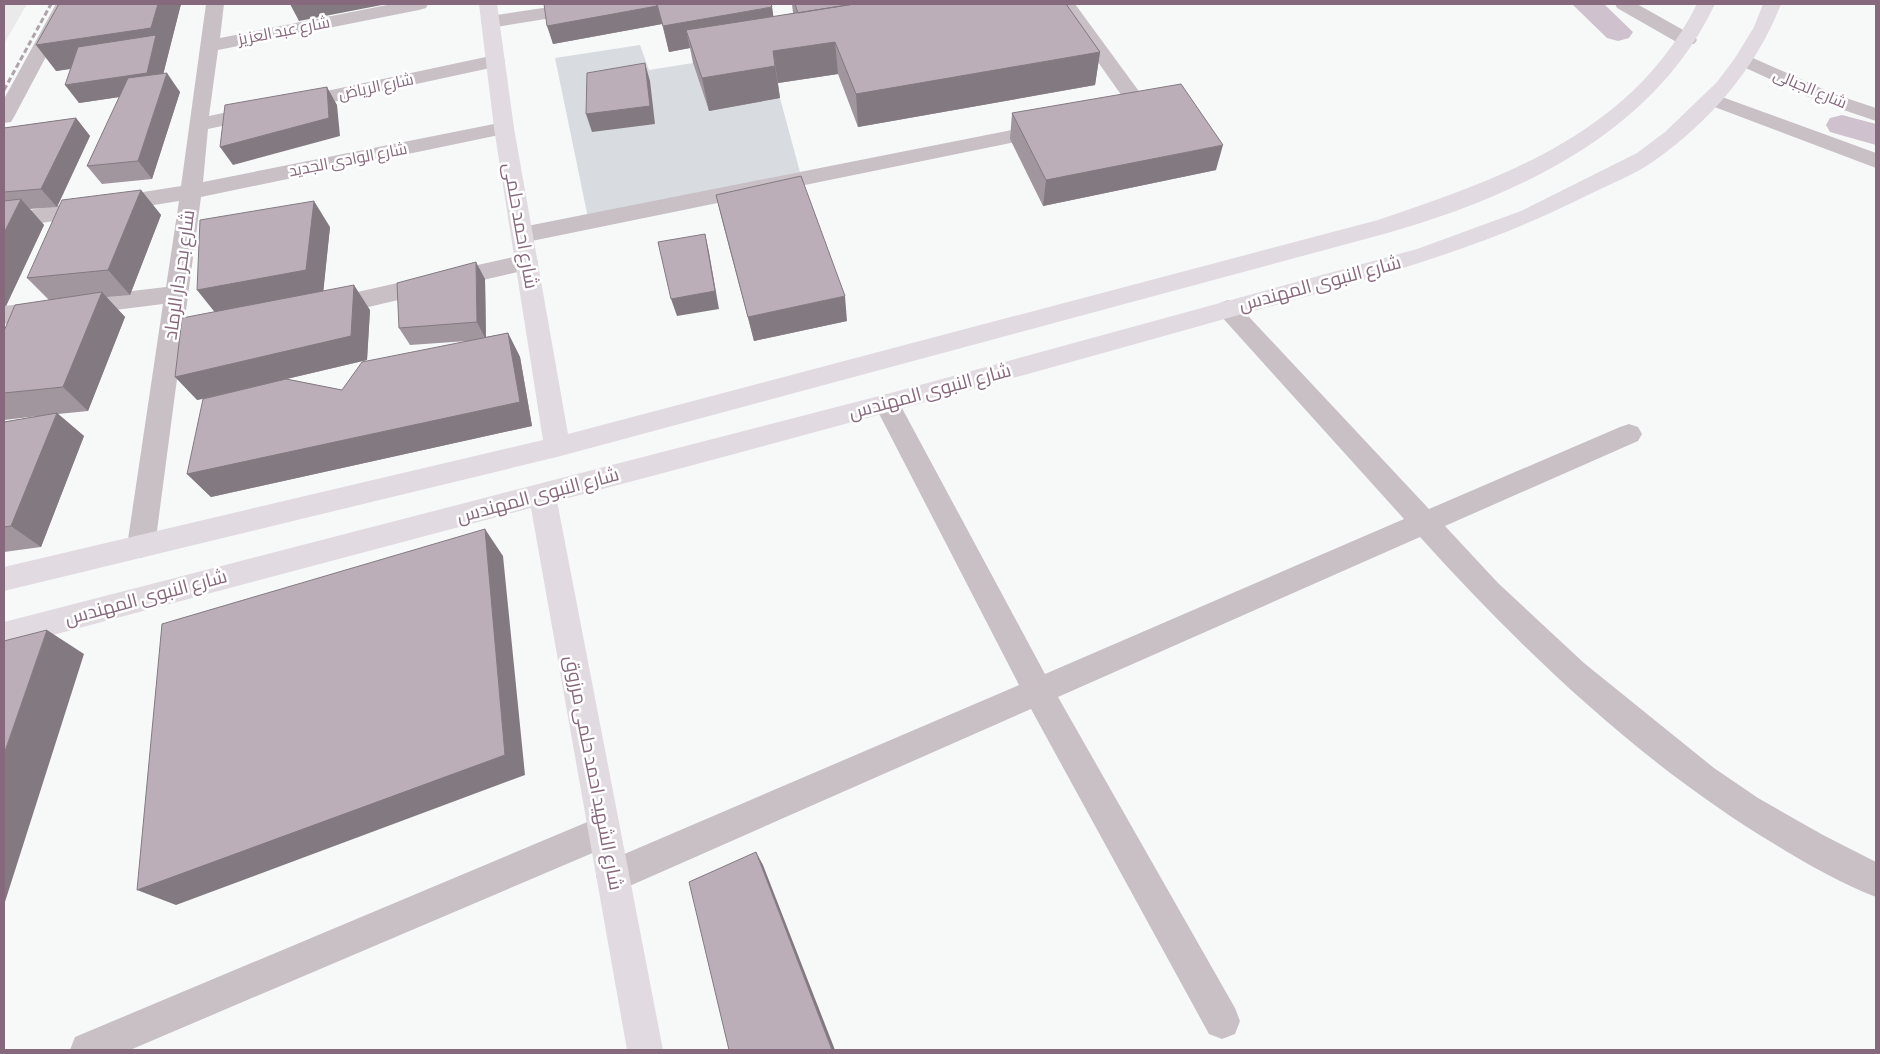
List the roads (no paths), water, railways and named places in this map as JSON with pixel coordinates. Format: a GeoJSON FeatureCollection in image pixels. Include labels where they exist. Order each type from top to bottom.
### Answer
{"type":"FeatureCollection","features":[{"type":"Feature","properties":{"kind":"main road","name":"شارع النبوى المهندس"},"geometry":{"type":"LineString","coordinates":[[4,579],[557,447],[1384,226],[1442,206],[1531,170],[1588,136],[1636,99],[1659,77],[1687,40],[1706,4]]}},
{"type":"Feature","properties":{"kind":"main road","name":"شارع النبوى المهندس"},"geometry":{"type":"LineString","coordinates":[[4,635],[887,404],[1424,255],[1529,216],[1644,158],[1672,137],[1711,99],[1744,60],[1763,27],[1772,4]]}},
{"type":"Feature","properties":{"kind":"main road","name":"شارع احمد حلمى"},"geometry":{"type":"LineString","coordinates":[[489,13],[504,128],[557,447]]}},
{"type":"Feature","properties":{"kind":"main road","name":"شارع الشهيد احمد حلمى مرزوق"},"geometry":{"type":"LineString","coordinates":[[542,495],[645,1050]]}},
{"type":"Feature","properties":{"kind":"street"},"geometry":{"type":"LineString","coordinates":[[4,117],[65,4]]}},
{"type":"Feature","properties":{"kind":"street","name":"شارع بحر دار الرماد"},"geometry":{"type":"LineString","coordinates":[[141,546],[180,341],[177,294],[215,4]]}},
{"type":"Feature","properties":{"kind":"street","name":"شارع عبد العزيز"},"geometry":{"type":"LineString","coordinates":[[208,46],[419,4]]}},
{"type":"Feature","properties":{"kind":"street"},"geometry":{"type":"LineString","coordinates":[[489,13],[602,4]]}},
{"type":"Feature","properties":{"kind":"street"},"geometry":{"type":"LineString","coordinates":[[1066,4],[1142,109],[1103,117]]}},
{"type":"Feature","properties":{"kind":"street"},"geometry":{"type":"LineString","coordinates":[[1624,4],[1687,40]]}},
{"type":"Feature","properties":{"kind":"street","name":"شارع الجبالى"},"geometry":{"type":"LineString","coordinates":[[1744,60],[1827,98],[1876,115]]}},
{"type":"Feature","properties":{"kind":"street","name":"شارع الرياض"},"geometry":{"type":"LineString","coordinates":[[198,125],[495,61]]}},
{"type":"Feature","properties":{"kind":"street"},"geometry":{"type":"LineString","coordinates":[[1711,99],[1876,161]]}},
{"type":"Feature","properties":{"kind":"street"},"geometry":{"type":"LineString","coordinates":[[522,235],[1065,125]]}},
{"type":"Feature","properties":{"kind":"street","name":"شارع الوادى الجديد"},"geometry":{"type":"LineString","coordinates":[[4,221],[191,192],[504,128]]}},
{"type":"Feature","properties":{"kind":"street"},"geometry":{"type":"LineString","coordinates":[[305,312],[527,262]]}},
{"type":"Feature","properties":{"kind":"street"},"geometry":{"type":"LineString","coordinates":[[4,315],[177,294]]}},
{"type":"Feature","properties":{"kind":"street"},"geometry":{"type":"LineString","coordinates":[[1228,309],[1488,592],[1573,673],[1688,767],[1747,809],[1811,847],[1876,880]]}},
{"type":"Feature","properties":{"kind":"street"},"geometry":{"type":"LineString","coordinates":[[887,404],[1038,691],[1222,1021]]}},
{"type":"Feature","properties":{"kind":"street"},"geometry":{"type":"LineString","coordinates":[[612,876],[1630,434]]}},
{"type":"Feature","properties":{"kind":"street"},"geometry":{"type":"LineString","coordinates":[[88,1050],[604,831]]}},
{"type":"Feature","properties":{"kind":"waterway"},"geometry":{"type":"LineString","coordinates":[[1587,4],[1618,32]]}},
{"type":"Feature","properties":{"kind":"waterway"},"geometry":{"type":"LineString","coordinates":[[1842,125],[1876,135]]}},
{"type":"Feature","properties":{"kind":"railway"},"geometry":{"type":"LineString","coordinates":[[4,90],[51,4]]}}]}
